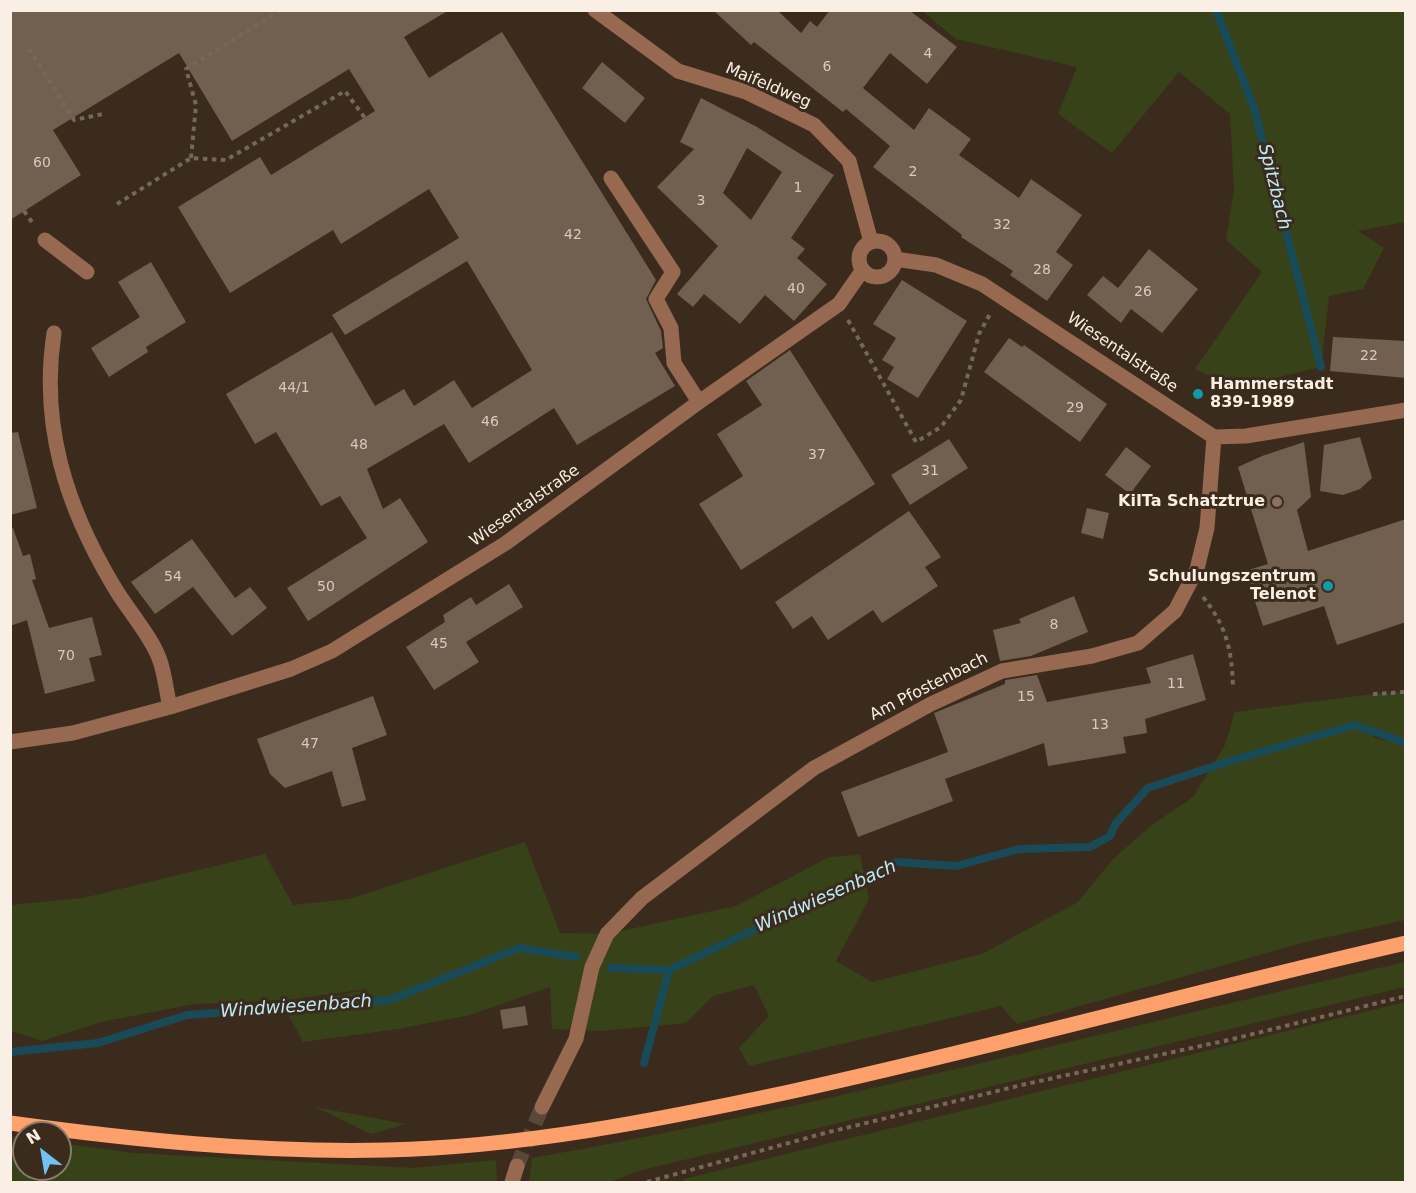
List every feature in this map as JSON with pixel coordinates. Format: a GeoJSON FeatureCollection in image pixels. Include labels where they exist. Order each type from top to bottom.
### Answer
{"type":"FeatureCollection","features":[{"type":"Feature","properties":{"kind":"main road"},"geometry":{"type":"LineString","coordinates":[[10,1123],[122,1138],[264,1148],[388,1150],[512,1140],[690,1113],[913,1065],[1223,985],[1406,943]]}},
{"type":"Feature","properties":{"kind":"street","name":"Maifeldweg"},"geometry":{"type":"LineString","coordinates":[[595,10],[678,70],[746,92],[814,125],[849,160],[871,242]]}},
{"type":"Feature","properties":{"kind":"street"},"geometry":{"type":"LineString","coordinates":[[611,178],[673,272],[656,299],[671,328],[674,363],[699,402]]}},
{"type":"Feature","properties":{"kind":"street"},"geometry":{"type":"LineString","coordinates":[[45,240],[87,272]]}},
{"type":"Feature","properties":{"kind":"street"},"geometry":{"type":"LineString","coordinates":[[879,241],[889,245],[895,259],[892,270],[884,277],[872,277],[862,271],[859,254],[864,246],[879,241]]}},
{"type":"Feature","properties":{"kind":"street","name":"Wiesentalstraße"},"geometry":{"type":"LineString","coordinates":[[895,259],[936,265],[982,284],[1214,437]]}},
{"type":"Feature","properties":{"kind":"street","name":"Wiesentalstraße"},"geometry":{"type":"LineString","coordinates":[[10,742],[73,733],[170,707],[291,669],[332,651],[506,543],[699,402],[839,304],[862,271]]}},
{"type":"Feature","properties":{"kind":"street"},"geometry":{"type":"LineString","coordinates":[[54,333],[49,366],[55,448],[81,526],[113,585],[159,657],[170,707]]}},
{"type":"Feature","properties":{"kind":"street"},"geometry":{"type":"LineString","coordinates":[[1214,437],[1246,436],[1406,410]]}},
{"type":"Feature","properties":{"kind":"street","name":"Am Pfostenbach"},"geometry":{"type":"LineString","coordinates":[[542,1107],[576,1039],[592,967],[607,934],[642,898],[814,768],[931,704],[1002,671],[1092,656],[1138,643],[1175,611],[1197,569],[1207,528],[1214,437]]}},
{"type":"Feature","properties":{"kind":"street"},"geometry":{"type":"LineString","coordinates":[[512,1182],[517,1166]]}},
{"type":"Feature","properties":{"kind":"path"},"geometry":{"type":"LineString","coordinates":[[191,158],[196,105],[186,69],[281,10]]}},
{"type":"Feature","properties":{"kind":"path"},"geometry":{"type":"LineString","coordinates":[[29,49],[74,120],[103,114]]}},
{"type":"Feature","properties":{"kind":"path"},"geometry":{"type":"LineString","coordinates":[[117,204],[191,158],[226,160],[345,91],[365,117]]}},
{"type":"Feature","properties":{"kind":"path"},"geometry":{"type":"LineString","coordinates":[[839,304],[916,442],[941,427],[961,400],[979,334],[1001,295]]}},
{"type":"Feature","properties":{"kind":"path"},"geometry":{"type":"LineString","coordinates":[[1190,581],[1218,615],[1232,654],[1233,688]]}},
{"type":"Feature","properties":{"kind":"path"},"geometry":{"type":"LineString","coordinates":[[1373,694],[1406,692]]}},
{"type":"Feature","properties":{"kind":"path"},"geometry":{"type":"LineString","coordinates":[[647,1182],[813,1136],[1004,1089],[1233,1039],[1406,996]]}},
{"type":"Feature","properties":{"kind":"green space"},"geometry":{"type":"Polygon","coordinates":[[[922,11],[1405,11],[1405,222],[1358,231],[1384,248],[1363,289],[1329,296],[1321,367],[1233,388],[1195,369],[1262,272],[1226,240],[1234,189],[1230,114],[1179,72],[1112,153],[1058,114],[1077,67],[956,39],[922,11]]]}},
{"type":"Feature","properties":{"kind":"green space"},"geometry":{"type":"Polygon","coordinates":[[[1405,692],[1405,743],[1375,732],[1373,738],[1405,744],[1405,920],[1301,943],[1017,1024],[1001,1006],[749,1066],[739,1048],[769,1016],[754,985],[713,996],[686,1023],[600,1031],[552,1029],[550,987],[470,1015],[398,1029],[303,1042],[284,1007],[374,988],[287,1000],[194,1004],[101,1022],[42,1041],[11,1031],[11,905],[83,898],[265,854],[293,905],[349,899],[525,842],[560,933],[607,934],[736,906],[829,857],[860,855],[869,899],[836,961],[872,982],[982,954],[1078,902],[1114,858],[1152,825],[1193,797],[1225,745],[1235,712],[1405,692]]]}},
{"type":"Feature","properties":{"kind":"green space"},"geometry":{"type":"Polygon","coordinates":[[[1405,962],[1405,987],[638,1171],[610,1182],[529,1182],[532,1158],[861,1091],[1405,962]]]}},
{"type":"Feature","properties":{"kind":"green space"},"geometry":{"type":"Polygon","coordinates":[[[1405,1002],[1405,1182],[682,1182],[684,1179],[1405,1002]]]}},
{"type":"Feature","properties":{"kind":"green space"},"geometry":{"type":"Polygon","coordinates":[[[315,1107],[406,1124],[371,1134],[315,1107]]]}},
{"type":"Feature","properties":{"kind":"green space"},"geometry":{"type":"Polygon","coordinates":[[[11,1136],[12,1181],[72,1181],[72,1145],[133,1153],[413,1168],[496,1160],[497,1182],[11,1182],[11,1136]]]}},
{"type":"Feature","properties":{"kind":"building"},"geometry":{"type":"Polygon","coordinates":[[[10,10],[449,10],[404,37],[429,78],[502,32],[656,280],[646,299],[661,331],[663,348],[655,353],[675,386],[577,445],[554,408],[469,463],[444,424],[367,469],[383,509],[400,498],[428,542],[308,621],[287,588],[367,538],[340,496],[321,506],[276,432],[255,444],[226,394],[332,332],[375,406],[404,389],[414,406],[454,380],[472,408],[532,370],[467,261],[345,335],[332,315],[459,238],[429,189],[341,244],[333,230],[230,293],[178,207],[260,157],[271,175],[375,111],[349,69],[232,141],[179,53],[53,130],[81,175],[10,220],[10,10]]]}},
{"type":"Feature","properties":{"kind":"building"},"geometry":{"type":"Polygon","coordinates":[[[713,10],[777,10],[801,33],[810,21],[817,27],[830,10],[909,10],[957,47],[927,84],[890,53],[863,88],[914,130],[929,108],[971,139],[959,155],[1019,198],[1031,179],[1082,215],[1056,252],[1073,265],[1047,301],[1010,275],[1013,271],[961,237],[962,235],[873,167],[890,146],[846,109],[843,112],[754,42],[751,45],[713,10]]]}},
{"type":"Feature","properties":{"kind":"building"},"geometry":{"type":"Polygon","coordinates":[[[602,62],[645,98],[625,123],[582,88],[602,62]]]}},
{"type":"Feature","properties":{"kind":"building"},"geometry":{"type":"Polygon","coordinates":[[[701,98],[757,127],[834,175],[791,238],[805,249],[797,258],[827,284],[794,321],[765,295],[740,324],[704,294],[693,307],[677,294],[718,246],[657,187],[694,149],[680,142],[701,98]],[[747,148],[723,193],[751,220],[782,172],[747,148]]]}},
{"type":"Feature","properties":{"kind":"building"},"geometry":{"type":"Polygon","coordinates":[[[1149,249],[1198,289],[1162,333],[1131,309],[1121,323],[1087,295],[1103,276],[1118,288],[1149,249]]]}},
{"type":"Feature","properties":{"kind":"building"},"geometry":{"type":"Polygon","coordinates":[[[151,262],[186,322],[146,347],[148,352],[109,377],[91,348],[140,317],[118,282],[151,262]]]}},
{"type":"Feature","properties":{"kind":"building"},"geometry":{"type":"Polygon","coordinates":[[[902,280],[967,321],[918,398],[887,379],[894,367],[882,360],[896,338],[873,324],[902,280]]]}},
{"type":"Feature","properties":{"kind":"building"},"geometry":{"type":"Polygon","coordinates":[[[1333,337],[1406,341],[1406,378],[1330,371],[1333,337]]]}},
{"type":"Feature","properties":{"kind":"building"},"geometry":{"type":"Polygon","coordinates":[[[1009,338],[1022,347],[1024,345],[1107,404],[1080,442],[984,372],[1009,338]]]}},
{"type":"Feature","properties":{"kind":"building"},"geometry":{"type":"Polygon","coordinates":[[[790,350],[875,484],[741,570],[699,504],[743,476],[717,434],[762,405],[746,381],[790,350]]]}},
{"type":"Feature","properties":{"kind":"building"},"geometry":{"type":"Polygon","coordinates":[[[18,432],[37,508],[10,515],[10,433],[18,432]]]}},
{"type":"Feature","properties":{"kind":"building"},"geometry":{"type":"Polygon","coordinates":[[[1360,437],[1372,478],[1360,489],[1343,495],[1320,491],[1324,445],[1360,437]]]}},
{"type":"Feature","properties":{"kind":"building"},"geometry":{"type":"Polygon","coordinates":[[[949,439],[968,468],[910,505],[891,475],[949,439]]]}},
{"type":"Feature","properties":{"kind":"building","name":"Schulungszentrum Telenot"},"geometry":{"type":"Polygon","coordinates":[[[1304,442],[1311,497],[1297,510],[1308,551],[1406,519],[1406,622],[1337,645],[1324,606],[1263,626],[1245,571],[1268,564],[1238,467],[1304,442]]]}},
{"type":"Feature","properties":{"kind":"building"},"geometry":{"type":"Polygon","coordinates":[[[1126,447],[1151,466],[1130,494],[1105,475],[1126,447]]]}},
{"type":"Feature","properties":{"kind":"building"},"geometry":{"type":"Polygon","coordinates":[[[1087,508],[1109,513],[1103,539],[1081,533],[1087,508]]]}},
{"type":"Feature","properties":{"kind":"building"},"geometry":{"type":"Polygon","coordinates":[[[909,511],[941,557],[925,567],[938,586],[882,623],[873,610],[828,640],[812,616],[793,629],[775,602],[909,511]]]}},
{"type":"Feature","properties":{"kind":"building"},"geometry":{"type":"Polygon","coordinates":[[[13,528],[23,556],[30,554],[36,579],[32,580],[49,628],[92,617],[102,655],[89,658],[95,681],[45,694],[27,620],[10,626],[10,529],[13,528]]]}},
{"type":"Feature","properties":{"kind":"building"},"geometry":{"type":"Polygon","coordinates":[[[192,539],[235,598],[250,587],[267,608],[232,636],[193,587],[155,614],[131,582],[192,539]]]}},
{"type":"Feature","properties":{"kind":"building"},"geometry":{"type":"Polygon","coordinates":[[[509,584],[523,607],[466,642],[479,662],[434,690],[406,647],[445,622],[443,615],[471,597],[476,605],[509,584]]]}},
{"type":"Feature","properties":{"kind":"building"},"geometry":{"type":"Polygon","coordinates":[[[1074,596],[1088,632],[1031,656],[1000,661],[993,630],[1021,623],[1019,619],[1074,596]]]}},
{"type":"Feature","properties":{"kind":"building"},"geometry":{"type":"Polygon","coordinates":[[[1193,654],[1206,700],[1145,719],[1147,733],[1123,737],[1126,753],[1048,766],[1044,743],[945,779],[953,801],[858,837],[841,792],[948,752],[934,713],[1005,684],[1005,680],[1037,675],[1047,702],[1151,683],[1146,668],[1193,654]]]}},
{"type":"Feature","properties":{"kind":"building"},"geometry":{"type":"Polygon","coordinates":[[[373,696],[387,735],[352,748],[366,800],[342,807],[332,771],[285,788],[270,774],[257,739],[373,696]]]}},
{"type":"Feature","properties":{"kind":"building"},"geometry":{"type":"Polygon","coordinates":[[[525,1006],[528,1025],[503,1029],[500,1010],[525,1006]]]}},
{"type":"Feature","properties":{"kind":"waterway","name":"Spitzbach"},"geometry":{"type":"LineString","coordinates":[[1216,10],[1254,108],[1321,367]]}},
{"type":"Feature","properties":{"kind":"waterway","name":"Windwiesenbach"},"geometry":{"type":"LineString","coordinates":[[611,968],[669,970],[896,862],[956,866],[1019,849],[1090,847],[1110,836],[1116,823],[1148,788],[1230,761],[1355,725],[1406,743]]}},
{"type":"Feature","properties":{"kind":"waterway","name":"Windwiesenbach"},"geometry":{"type":"LineString","coordinates":[[10,1052],[98,1043],[187,1015],[390,1000],[519,948],[576,957]]}},
{"type":"Feature","properties":{"kind":"waterway"},"geometry":{"type":"LineString","coordinates":[[644,1063],[669,970]]}},
{"type":"Feature","properties":{"kind":"tunnel"},"geometry":{"type":"LineString","coordinates":[[517,1166],[542,1107]]}},
{"type":"Feature","properties":{"kind":"place","name":"Hammerstadt 839-1989"},"geometry":{"type":"Point","coordinates":[1198,394]}},
{"type":"Feature","properties":{"kind":"place","name":"KiITa Schatztrue"},"geometry":{"type":"Point","coordinates":[1277,502]}},
{"type":"Feature","properties":{"kind":"place","name":"Schulungszentrum Telenot"},"geometry":{"type":"Point","coordinates":[1328,586]}}]}
